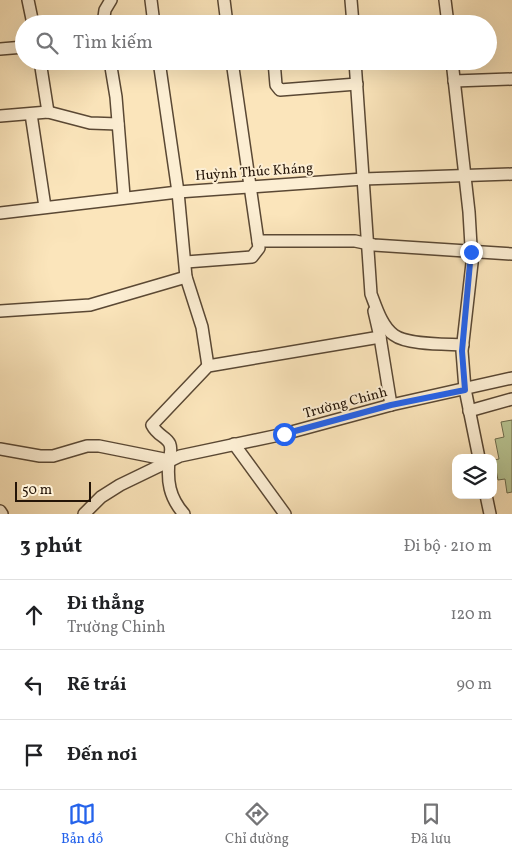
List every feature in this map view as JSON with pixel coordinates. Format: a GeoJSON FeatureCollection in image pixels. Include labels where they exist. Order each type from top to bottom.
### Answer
{"type":"FeatureCollection","features":[{"type":"Feature","properties":{"kind":"street"},"geometry":{"type":"LineString","coordinates":[[28,0],[31,15]]}},
{"type":"Feature","properties":{"kind":"street"},"geometry":{"type":"LineString","coordinates":[[104,15],[111,0]]}},
{"type":"Feature","properties":{"kind":"street"},"geometry":{"type":"LineString","coordinates":[[150,0],[152,15]]}},
{"type":"Feature","properties":{"kind":"street"},"geometry":{"type":"LineString","coordinates":[[224,0],[226,15]]}},
{"type":"Feature","properties":{"kind":"street"},"geometry":{"type":"LineString","coordinates":[[352,0],[353,15]]}},
{"type":"Feature","properties":{"kind":"street"},"geometry":{"type":"LineString","coordinates":[[445,0],[447,15]]}},
{"type":"Feature","properties":{"kind":"street"},"geometry":{"type":"LineString","coordinates":[[0,49],[15,48]]}},
{"type":"Feature","properties":{"kind":"street"},"geometry":{"type":"LineString","coordinates":[[41,70],[48,112]]}},
{"type":"Feature","properties":{"kind":"street"},"geometry":{"type":"LineString","coordinates":[[111,70],[124,196]]}},
{"type":"Feature","properties":{"kind":"street"},"geometry":{"type":"LineString","coordinates":[[160,70],[178,192],[186,277],[202,327],[208,366]]}},
{"type":"Feature","properties":{"kind":"street"},"geometry":{"type":"LineString","coordinates":[[186,262],[252,258],[259,248],[233,70]]}},
{"type":"Feature","properties":{"kind":"street"},"geometry":{"type":"LineString","coordinates":[[275,70],[276,85],[280,90],[357,84]]}},
{"type":"Feature","properties":{"kind":"street"},"geometry":{"type":"LineString","coordinates":[[356,70],[371,294],[391,405]]}},
{"type":"Feature","properties":{"kind":"street"},"geometry":{"type":"LineString","coordinates":[[453,70],[466,177],[471,252],[463,345],[465,390],[478,454]]}},
{"type":"Feature","properties":{"kind":"street"},"geometry":{"type":"LineString","coordinates":[[454,81],[512,79]]}},
{"type":"Feature","properties":{"kind":"street"},"geometry":{"type":"LineString","coordinates":[[0,116],[48,112],[90,123],[118,124]]}},
{"type":"Feature","properties":{"kind":"street"},"geometry":{"type":"LineString","coordinates":[[31,114],[45,207]]}},
{"type":"Feature","properties":{"kind":"street","name":"Huỳnh Thúc Kháng"},"geometry":{"type":"LineString","coordinates":[[0,213],[124,196],[363,179],[512,174]]}},
{"type":"Feature","properties":{"kind":"street"},"geometry":{"type":"LineString","coordinates":[[258,241],[355,241],[369,244],[512,254]]}},
{"type":"Feature","properties":{"kind":"street"},"geometry":{"type":"LineString","coordinates":[[0,311],[90,305],[186,277]]}},
{"type":"Feature","properties":{"kind":"street"},"geometry":{"type":"LineString","coordinates":[[371,294],[380,317],[394,335],[410,340],[463,345]]}},
{"type":"Feature","properties":{"kind":"street"},"geometry":{"type":"LineString","coordinates":[[184,514],[170,491],[167,476],[172,452],[169,441],[152,425],[208,366],[380,337]]}},
{"type":"Feature","properties":{"kind":"street","name":"Trường Chinh"},"geometry":{"type":"LineString","coordinates":[[84,514],[101,497],[120,485],[170,460],[284,434],[391,405],[512,378]]}},
{"type":"Feature","properties":{"kind":"street"},"geometry":{"type":"LineString","coordinates":[[469,411],[512,399]]}},
{"type":"Feature","properties":{"kind":"street"},"geometry":{"type":"LineString","coordinates":[[234,444],[285,514]]}},
{"type":"Feature","properties":{"kind":"street"},"geometry":{"type":"LineString","coordinates":[[0,449],[40,456],[52,456],[87,446],[99,446],[170,460]]}},
{"type":"Feature","properties":{"kind":"street"},"geometry":{"type":"LineString","coordinates":[[487,499],[490,514]]}},
{"type":"Feature","properties":{"kind":"green space"},"geometry":{"type":"Polygon","coordinates":[[[512,420],[512,492],[507,493],[505,479],[498,480],[497,475],[497,459],[499,459],[495,439],[504,437],[501,422],[512,420]]]}},
{"type":"Feature","properties":{"kind":"route"},"geometry":{"type":"LineString","coordinates":[[284,434],[391,405],[465,390],[462,351],[472,263],[471,252]]}}]}
